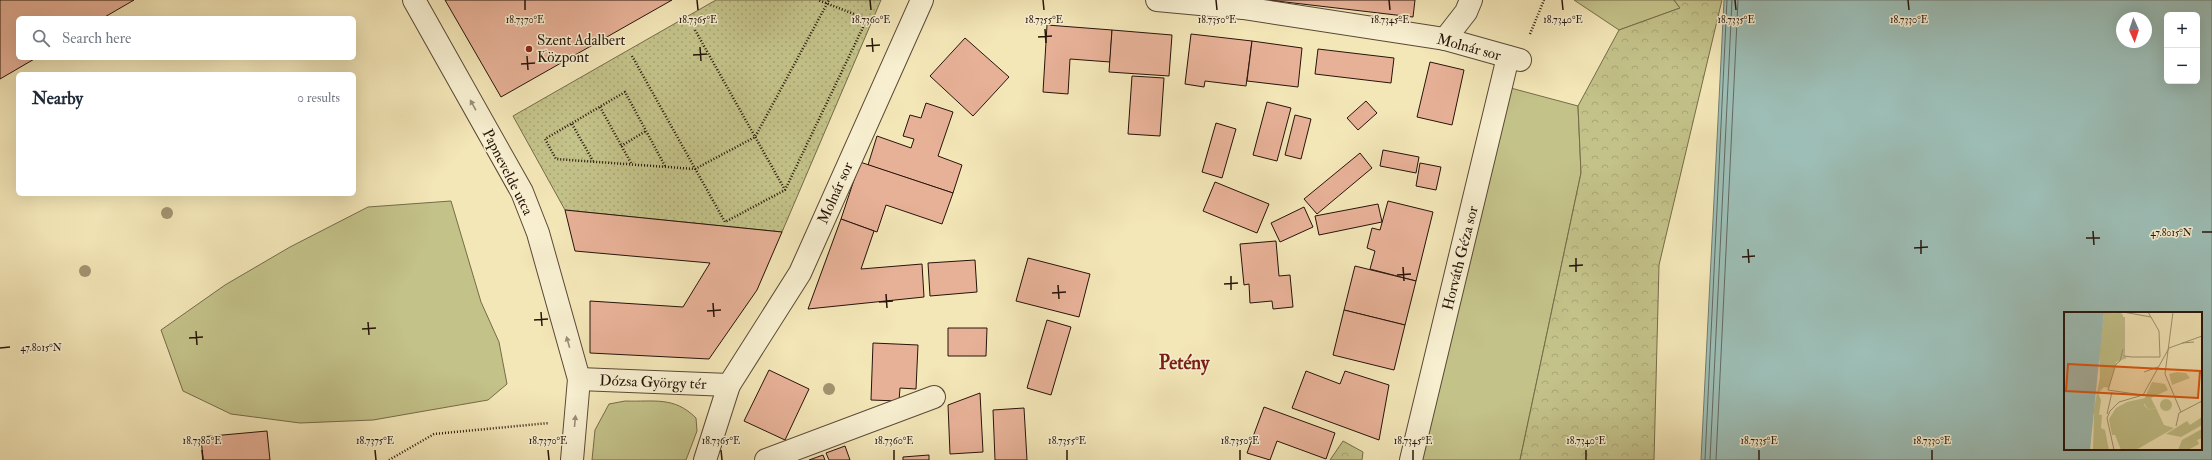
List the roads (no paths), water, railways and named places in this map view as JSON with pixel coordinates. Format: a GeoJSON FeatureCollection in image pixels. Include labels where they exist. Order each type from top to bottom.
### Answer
{"type":"FeatureCollection","features":[{"type":"Feature","properties":{"kind":"street","name":"Papnevelde utca"},"geometry":{"type":"LineString","coordinates":[[414,0],[522,192],[538,233],[579,379]]}},
{"type":"Feature","properties":{"kind":"street","name":"Molnár sor"},"geometry":{"type":"LineString","coordinates":[[729,385],[800,272],[924,0]]}},
{"type":"Feature","properties":{"kind":"street","name":"Molnár sor"},"geometry":{"type":"LineString","coordinates":[[1157,0],[1243,8],[1445,38],[1514,58]]}},
{"type":"Feature","properties":{"kind":"street"},"geometry":{"type":"LineString","coordinates":[[1445,38],[1466,12],[1471,0]]}},
{"type":"Feature","properties":{"kind":"street","name":"Horváth Géza sor"},"geometry":{"type":"LineString","coordinates":[[1411,460],[1514,58]]}},
{"type":"Feature","properties":{"kind":"street","name":"Dózsa György tér"},"geometry":{"type":"LineString","coordinates":[[572,460],[579,379],[729,385],[705,460]]}},
{"type":"Feature","properties":{"kind":"street"},"geometry":{"type":"LineString","coordinates":[[766,460],[934,397]]}},
{"type":"Feature","properties":{"kind":"water"},"geometry":{"type":"Polygon","coordinates":[[[1724,0],[2212,0],[2212,460],[1701,460],[1724,0]]]}},
{"type":"Feature","properties":{"kind":"place","name":"Szent Adalbert Központ"},"geometry":{"type":"Point","coordinates":[529,49]}},
{"type":"Feature","properties":{"kind":"district","name":"Petény"},"geometry":{"type":"Point","coordinates":[1184,362]}}]}
